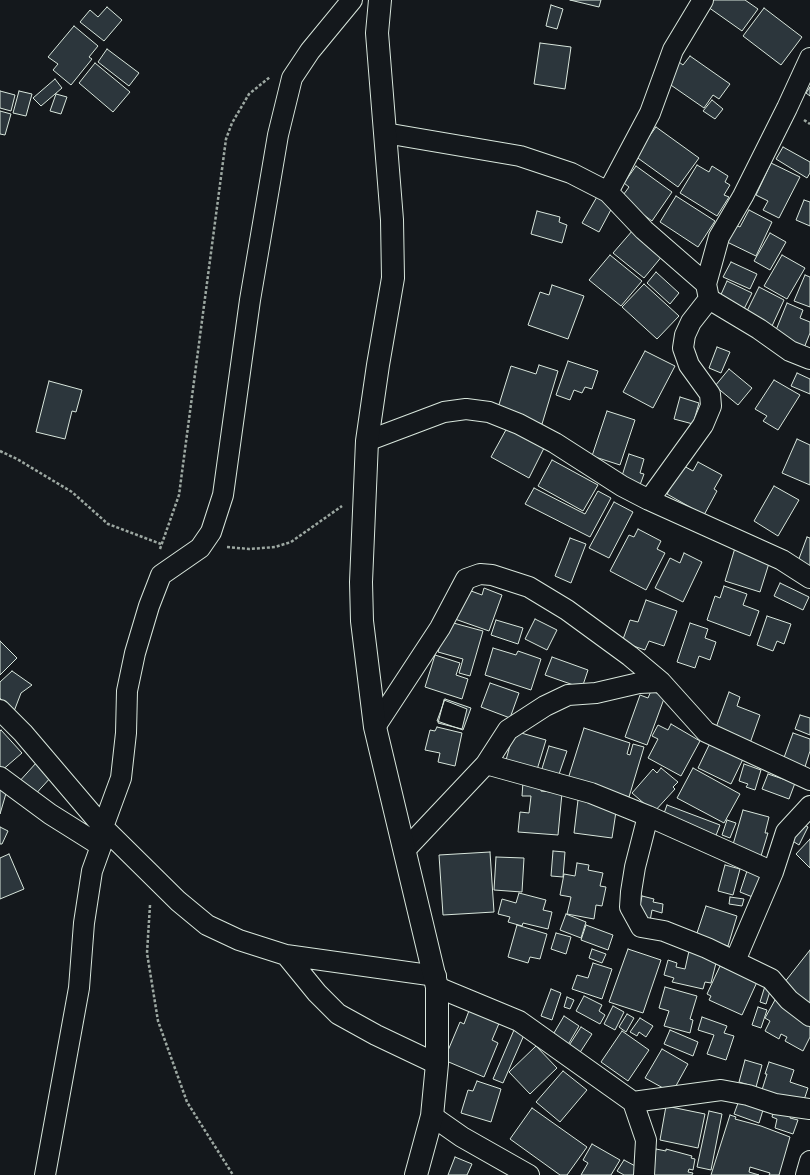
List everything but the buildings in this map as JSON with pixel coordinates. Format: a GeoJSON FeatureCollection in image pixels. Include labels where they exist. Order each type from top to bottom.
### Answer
{"type":"FeatureCollection","features":[{"type":"Feature","properties":{"kind":"street"},"geometry":{"type":"LineString","coordinates":[[45,1175],[78,988],[84,923],[92,871],[121,778],[126,733],[127,691],[135,653],[149,606],[161,575],[200,548],[210,532],[223,495],[250,300],[278,136],[292,78],[352,0]]}},
{"type":"Feature","properties":{"kind":"street"},"geometry":{"type":"LineString","coordinates":[[380,0],[377,33],[392,220],[393,278],[367,441],[361,582],[362,621],[375,727],[436,981],[437,1064],[432,1116],[416,1175]]}},
{"type":"Feature","properties":{"kind":"street"},"geometry":{"type":"LineString","coordinates":[[608,192],[650,113],[673,50],[704,0]]}},
{"type":"Feature","properties":{"kind":"street"},"geometry":{"type":"LineString","coordinates":[[649,500],[703,425],[711,406],[710,394],[688,365],[683,348],[685,335],[708,291],[719,238],[764,156],[810,58]]}},
{"type":"Feature","properties":{"kind":"street"},"geometry":{"type":"LineString","coordinates":[[385,133],[520,156],[571,173],[608,192],[644,230],[708,291],[790,350],[810,359]]}},
{"type":"Feature","properties":{"kind":"street"},"geometry":{"type":"LineString","coordinates":[[367,441],[444,412],[466,409],[488,412],[519,424],[543,437],[622,486],[649,500],[782,560],[810,578]]}},
{"type":"Feature","properties":{"kind":"street"},"geometry":{"type":"LineString","coordinates":[[375,727],[440,628],[466,579],[480,574],[492,575],[529,588],[567,610],[630,656],[661,682],[706,732],[810,780]]}},
{"type":"Feature","properties":{"kind":"street"},"geometry":{"type":"LineString","coordinates":[[404,851],[486,764],[508,730],[545,706],[568,695],[596,693],[639,684],[661,682]]}},
{"type":"Feature","properties":{"kind":"street"},"geometry":{"type":"LineString","coordinates":[[0,710],[23,733],[102,836],[154,878],[178,901],[207,925],[239,940],[286,955],[436,981],[519,1021],[633,1102],[646,1140],[644,1175]]}},
{"type":"Feature","properties":{"kind":"street"},"geometry":{"type":"LineString","coordinates":[[486,764],[591,793],[648,816],[773,872]]}},
{"type":"Feature","properties":{"kind":"street"},"geometry":{"type":"LineString","coordinates":[[0,777],[50,814],[102,836]]}},
{"type":"Feature","properties":{"kind":"street"},"geometry":{"type":"LineString","coordinates":[[735,961],[773,872],[786,832],[810,806]]}},
{"type":"Feature","properties":{"kind":"street"},"geometry":{"type":"LineString","coordinates":[[648,816],[634,867],[630,906],[641,927],[664,931],[707,948],[771,979],[789,1000],[810,1016]]}},
{"type":"Feature","properties":{"kind":"street"},"geometry":{"type":"LineString","coordinates":[[286,955],[317,993],[338,1014],[376,1035],[437,1064]]}},
{"type":"Feature","properties":{"kind":"street"},"geometry":{"type":"LineString","coordinates":[[633,1102],[721,1090],[748,1095],[775,1104],[810,1109]]}},
{"type":"Feature","properties":{"kind":"street"},"geometry":{"type":"LineString","coordinates":[[432,1116],[462,1137],[529,1175]]}},
{"type":"Feature","properties":{"kind":"street"},"geometry":{"type":"LineString","coordinates":[[806,1175],[810,1161]]}},
{"type":"Feature","properties":{"kind":"path"},"geometry":{"type":"LineString","coordinates":[[161,575],[158,558],[161,544],[178,495],[226,139],[235,117],[249,94],[273,75],[301,65]]}},
{"type":"Feature","properties":{"kind":"path"},"geometry":{"type":"LineString","coordinates":[[0,451],[18,459],[72,492],[108,524],[161,544]]}},
{"type":"Feature","properties":{"kind":"path"},"geometry":{"type":"LineString","coordinates":[[200,548],[225,547],[249,549],[276,547],[291,542],[365,490]]}},
{"type":"Feature","properties":{"kind":"path"},"geometry":{"type":"LineString","coordinates":[[154,878],[147,952],[158,1021],[187,1102],[233,1175]]}}]}
